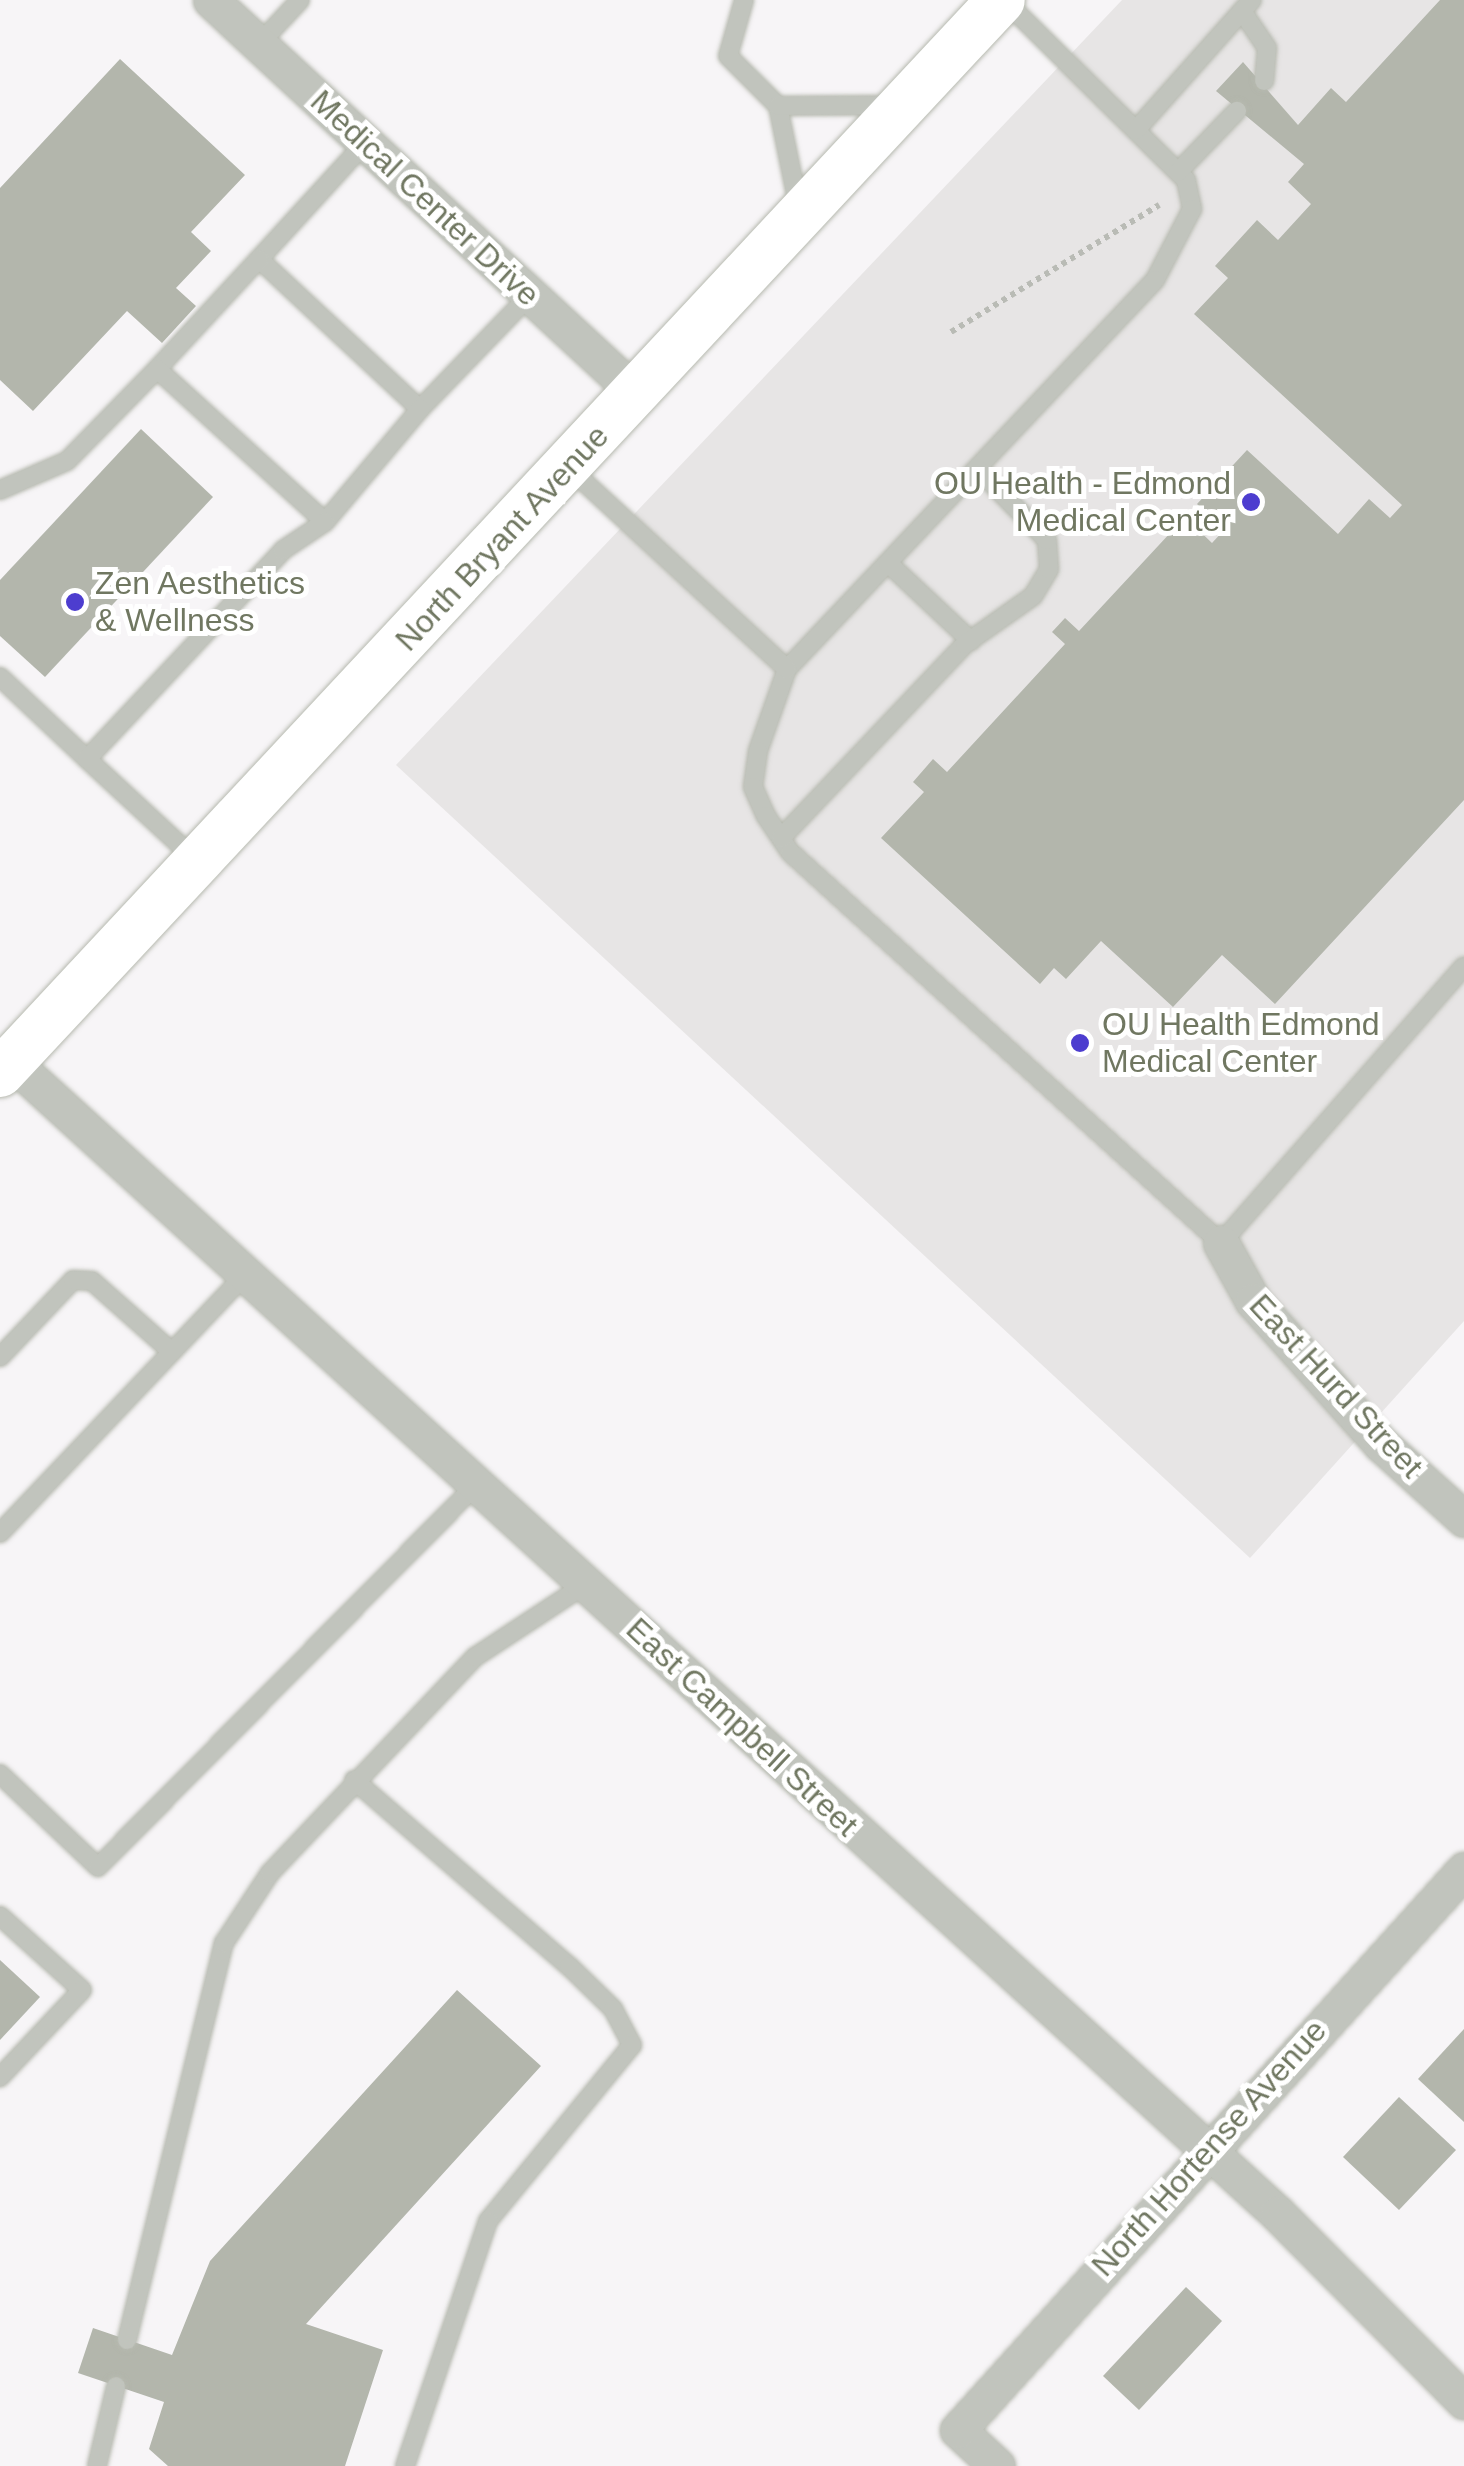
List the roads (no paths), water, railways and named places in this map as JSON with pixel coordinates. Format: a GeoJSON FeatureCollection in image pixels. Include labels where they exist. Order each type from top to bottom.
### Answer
{"type":"FeatureCollection","features":[{"type":"Feature","properties":{"kind":"main road","name":"North Bryant Avenue"},"geometry":{"type":"LineString","coordinates":[[6,1067],[638,396],[1002,0]]}},
{"type":"Feature","properties":{"kind":"street","name":"Medical Center Drive"},"geometry":{"type":"LineString","coordinates":[[211,0],[638,396]]}},
{"type":"Feature","properties":{"kind":"street","name":"East Campbell Street"},"geometry":{"type":"LineString","coordinates":[[6,1067],[247,1273],[1203,2150],[1464,2402]]}},
{"type":"Feature","properties":{"kind":"street","name":"East Hurd Street"},"geometry":{"type":"LineString","coordinates":[[1221,1243],[1252,1301],[1381,1444],[1464,1520]]}},
{"type":"Feature","properties":{"kind":"street","name":"North Hortense Avenue"},"geometry":{"type":"LineString","coordinates":[[998,2466],[958,2430],[1203,2150],[1464,1870]]}},
{"type":"Feature","properties":{"kind":"lane"},"geometry":{"type":"LineString","coordinates":[[259,44],[300,0]]}},
{"type":"Feature","properties":{"kind":"lane"},"geometry":{"type":"LineString","coordinates":[[744,0],[728,56],[778,106],[800,216]]}},
{"type":"Feature","properties":{"kind":"lane"},"geometry":{"type":"LineString","coordinates":[[1002,0],[1178,172],[1189,194],[1182,238],[1155,280],[787,669],[767,711],[753,787],[781,838],[1221,1243],[1464,966]]}},
{"type":"Feature","properties":{"kind":"lane"},"geometry":{"type":"LineString","coordinates":[[1136,130],[1247,6],[1267,48],[1264,81]]}},
{"type":"Feature","properties":{"kind":"lane"},"geometry":{"type":"LineString","coordinates":[[778,106],[902,106]]}},
{"type":"Feature","properties":{"kind":"lane"},"geometry":{"type":"LineString","coordinates":[[1178,172],[1237,111]]}},
{"type":"Feature","properties":{"kind":"lane"},"geometry":{"type":"LineString","coordinates":[[0,490],[68,461],[365,143]]}},
{"type":"Feature","properties":{"kind":"lane"},"geometry":{"type":"LineString","coordinates":[[259,258],[420,409]]}},
{"type":"Feature","properties":{"kind":"lane"},"geometry":{"type":"LineString","coordinates":[[87,759],[284,550],[325,522],[420,409],[530,296]]}},
{"type":"Feature","properties":{"kind":"lane"},"geometry":{"type":"LineString","coordinates":[[157,369],[325,522]]}},
{"type":"Feature","properties":{"kind":"lane"},"geometry":{"type":"LineString","coordinates":[[568,466],[787,669]]}},
{"type":"Feature","properties":{"kind":"lane"},"geometry":{"type":"LineString","coordinates":[[781,838],[970,640],[1033,596],[1049,569],[1047,540],[977,468]]}},
{"type":"Feature","properties":{"kind":"lane"},"geometry":{"type":"LineString","coordinates":[[888,563],[970,640]]}},
{"type":"Feature","properties":{"kind":"lane"},"geometry":{"type":"LineString","coordinates":[[0,677],[198,862]]}},
{"type":"Feature","properties":{"kind":"lane"},"geometry":{"type":"LineString","coordinates":[[0,1534],[247,1273]]}},
{"type":"Feature","properties":{"kind":"lane"},"geometry":{"type":"LineString","coordinates":[[0,1357],[73,1280],[92,1281],[172,1352]]}},
{"type":"Feature","properties":{"kind":"lane"},"geometry":{"type":"LineString","coordinates":[[0,1774],[98,1867],[476,1484]]}},
{"type":"Feature","properties":{"kind":"lane"},"geometry":{"type":"LineString","coordinates":[[127,2340],[224,1943],[270,1873],[354,1780],[475,1657],[586,1584]]}},
{"type":"Feature","properties":{"kind":"lane"},"geometry":{"type":"LineString","coordinates":[[354,1780],[569,1966],[613,2009],[632,2045],[488,2221],[405,2466]]}},
{"type":"Feature","properties":{"kind":"lane"},"geometry":{"type":"LineString","coordinates":[[0,1916],[82,1990],[0,2078]]}},
{"type":"Feature","properties":{"kind":"lane"},"geometry":{"type":"LineString","coordinates":[[96,2466],[116,2386]]}},
{"type":"Feature","properties":{"kind":"place","name":"OU Health - Edmond Medical Center"},"geometry":{"type":"Point","coordinates":[1251,502]}},
{"type":"Feature","properties":{"kind":"place","name":"Zen Aesthetics & Wellness"},"geometry":{"type":"Point","coordinates":[75,602]}},
{"type":"Feature","properties":{"kind":"place","name":"OU Health Edmond Medical Center"},"geometry":{"type":"Point","coordinates":[1080,1043]}}]}
